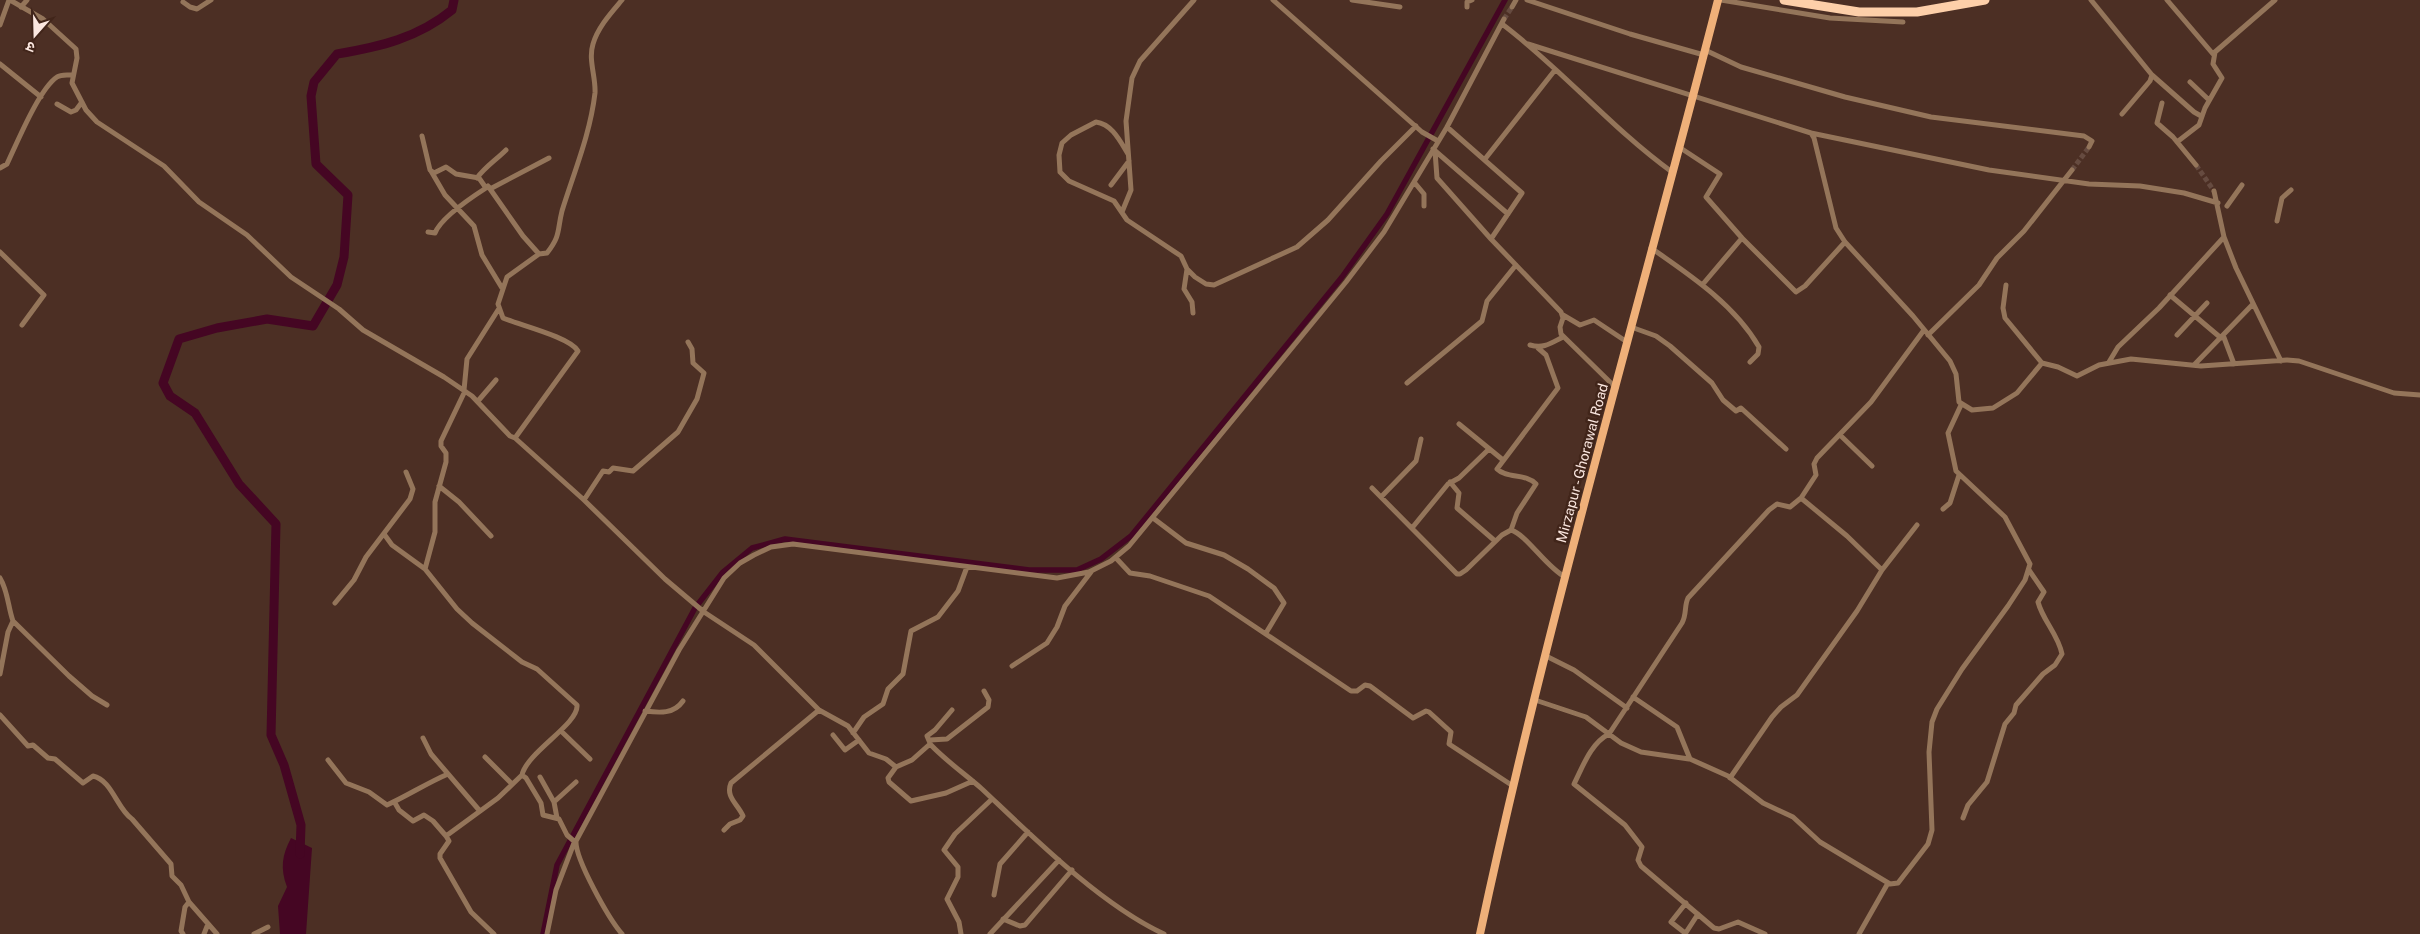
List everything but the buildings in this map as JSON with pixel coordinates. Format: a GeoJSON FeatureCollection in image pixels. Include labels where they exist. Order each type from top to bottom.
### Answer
{"type":"FeatureCollection","features":[{"type":"Feature","properties":{"kind":"highway"},"geometry":{"type":"LineString","coordinates":[[1784,0],[1859,12],[1917,12],[1985,0]]}},
{"type":"Feature","properties":{"kind":"main road","name":"Mirzapur - Ghorawal Road"},"geometry":{"type":"LineString","coordinates":[[1480,934],[1513,786],[1565,578],[1651,248],[1720,0]]}},
{"type":"Feature","properties":{"kind":"street"},"geometry":{"type":"LineString","coordinates":[[0,25],[10,0],[43,19],[72,44],[78,53],[72,75],[72,83],[86,110],[97,122],[164,166],[198,202],[247,235],[287,274],[338,309],[370,335],[478,401],[504,430],[584,500],[622,539],[694,604],[754,645],[819,710],[843,723],[854,733],[869,753],[881,757],[896,767]]}},
{"type":"Feature","properties":{"kind":"street"},"geometry":{"type":"LineString","coordinates":[[21,7],[27,0]]}},
{"type":"Feature","properties":{"kind":"street"},"geometry":{"type":"LineString","coordinates":[[183,2],[197,9],[211,0]]}},
{"type":"Feature","properties":{"kind":"street"},"geometry":{"type":"LineString","coordinates":[[425,569],[434,539],[434,507],[446,457],[441,441],[464,391],[467,359],[498,310],[502,288],[510,273],[539,254],[547,253],[558,240],[562,212],[583,152],[595,83],[591,50],[596,36],[622,0]]}},
{"type":"Feature","properties":{"kind":"street"},"geometry":{"type":"LineString","coordinates":[[1122,212],[1131,190],[1126,121],[1134,72],[1140,62],[1194,0]]}},
{"type":"Feature","properties":{"kind":"street"},"geometry":{"type":"LineString","coordinates":[[1273,0],[1422,132],[1438,141]]}},
{"type":"Feature","properties":{"kind":"street"},"geometry":{"type":"LineString","coordinates":[[1352,0],[1400,7]]}},
{"type":"Feature","properties":{"kind":"street"},"geometry":{"type":"LineString","coordinates":[[1467,7],[1467,2],[1472,0]]}},
{"type":"Feature","properties":{"kind":"street"},"geometry":{"type":"LineString","coordinates":[[1512,7],[1516,0]]}},
{"type":"Feature","properties":{"kind":"street"},"geometry":{"type":"LineString","coordinates":[[1527,0],[1630,34],[1704,52],[1741,67],[1845,98],[1931,116],[2089,137],[2092,140],[2089,147]]}},
{"type":"Feature","properties":{"kind":"street"},"geometry":{"type":"LineString","coordinates":[[1720,0],[1830,18],[1903,22]]}},
{"type":"Feature","properties":{"kind":"street"},"geometry":{"type":"LineString","coordinates":[[2092,0],[2152,75],[2201,116]]}},
{"type":"Feature","properties":{"kind":"street"},"geometry":{"type":"LineString","coordinates":[[2166,0],[2214,54]]}},
{"type":"Feature","properties":{"kind":"street"},"geometry":{"type":"LineString","coordinates":[[2177,142],[2199,125],[2201,116],[2222,78],[2213,64],[2214,54],[2274,0]]}},
{"type":"Feature","properties":{"kind":"street"},"geometry":{"type":"LineString","coordinates":[[547,934],[556,890],[573,840],[702,610],[730,571],[754,555],[782,545],[793,544],[1057,578],[1093,570],[1116,558],[1154,518],[1237,412],[1346,282],[1384,232],[1447,127],[1503,21],[1646,154],[1672,172]]}},
{"type":"Feature","properties":{"kind":"street"},"geometry":{"type":"LineString","coordinates":[[1528,44],[1811,133],[1989,170],[2089,184],[2149,187],[2184,193],[2218,203]]}},
{"type":"Feature","properties":{"kind":"street"},"geometry":{"type":"LineString","coordinates":[[0,64],[41,97]]}},
{"type":"Feature","properties":{"kind":"street"},"geometry":{"type":"LineString","coordinates":[[1484,159],[1555,70]]}},
{"type":"Feature","properties":{"kind":"street"},"geometry":{"type":"LineString","coordinates":[[0,168],[7,164],[41,97],[58,76],[72,75]]}},
{"type":"Feature","properties":{"kind":"street"},"geometry":{"type":"LineString","coordinates":[[2122,114],[2150,81],[2152,75]]}},
{"type":"Feature","properties":{"kind":"street"},"geometry":{"type":"LineString","coordinates":[[2190,82],[2209,100]]}},
{"type":"Feature","properties":{"kind":"street"},"geometry":{"type":"LineString","coordinates":[[57,104],[71,112],[76,110],[82,102]]}},
{"type":"Feature","properties":{"kind":"street"},"geometry":{"type":"LineString","coordinates":[[2162,103],[2157,123],[2177,142],[2196,165]]}},
{"type":"Feature","properties":{"kind":"street"},"geometry":{"type":"LineString","coordinates":[[1128,154],[1114,133],[1103,123],[1096,122],[1066,139],[1059,155],[1059,169],[1064,178],[1110,198],[1132,224],[1181,256],[1187,269],[1200,281],[1214,284],[1270,258],[1291,251],[1328,220],[1381,161],[1416,126]]}},
{"type":"Feature","properties":{"kind":"street"},"geometry":{"type":"LineString","coordinates":[[1447,127],[1522,193],[1491,240]]}},
{"type":"Feature","properties":{"kind":"street"},"geometry":{"type":"LineString","coordinates":[[1811,133],[1831,200],[1833,220],[1845,242],[1924,330],[1954,367],[1961,405],[1948,433],[1954,467],[1960,475],[2006,518],[2028,557],[2029,570],[2044,592],[2038,602],[2040,610],[2059,640],[2062,654],[2055,665],[2044,674],[2016,705],[2014,713],[2005,724],[1986,782],[1968,805],[1963,818]]}},
{"type":"Feature","properties":{"kind":"street"},"geometry":{"type":"LineString","coordinates":[[422,136],[421,141],[435,182],[474,226],[482,256],[502,288]]}},
{"type":"Feature","properties":{"kind":"street"},"geometry":{"type":"LineString","coordinates":[[1679,147],[1720,174],[1706,197],[1742,238],[1796,292],[1805,286],[1845,242]]}},
{"type":"Feature","properties":{"kind":"street"},"geometry":{"type":"LineString","coordinates":[[478,178],[483,169],[496,161],[506,150]]}},
{"type":"Feature","properties":{"kind":"street"},"geometry":{"type":"LineString","coordinates":[[1434,150],[1508,214]]}},
{"type":"Feature","properties":{"kind":"street"},"geometry":{"type":"LineString","coordinates":[[1434,150],[1437,178],[1488,234],[1491,240],[1563,315],[1580,325],[1594,320],[1627,342]]}},
{"type":"Feature","properties":{"kind":"street"},"geometry":{"type":"LineString","coordinates":[[428,232],[434,234],[442,223],[459,209],[462,204],[549,158]]}},
{"type":"Feature","properties":{"kind":"street"},"geometry":{"type":"LineString","coordinates":[[1111,186],[1129,161]]}},
{"type":"Feature","properties":{"kind":"street"},"geometry":{"type":"LineString","coordinates":[[431,171],[434,172],[446,167],[456,174],[478,178],[539,254]]}},
{"type":"Feature","properties":{"kind":"street"},"geometry":{"type":"LineString","coordinates":[[1928,335],[1980,285],[1998,258],[2024,232],[2072,170]]}},
{"type":"Feature","properties":{"kind":"street"},"geometry":{"type":"LineString","coordinates":[[1414,182],[1424,194],[1424,206]]}},
{"type":"Feature","properties":{"kind":"street"},"geometry":{"type":"LineString","coordinates":[[2227,206],[2242,186]]}},
{"type":"Feature","properties":{"kind":"street"},"geometry":{"type":"LineString","coordinates":[[2277,221],[2282,198],[2290,190]]}},
{"type":"Feature","properties":{"kind":"street"},"geometry":{"type":"LineString","coordinates":[[2214,191],[2224,237],[2236,268],[2281,361]]}},
{"type":"Feature","properties":{"kind":"street"},"geometry":{"type":"LineString","coordinates":[[2109,362],[2118,347],[2224,237]]}},
{"type":"Feature","properties":{"kind":"street"},"geometry":{"type":"LineString","coordinates":[[1703,284],[1742,238]]}},
{"type":"Feature","properties":{"kind":"street"},"geometry":{"type":"LineString","coordinates":[[1651,248],[1703,284],[1754,339],[1759,351],[1750,362]]}},
{"type":"Feature","properties":{"kind":"street"},"geometry":{"type":"LineString","coordinates":[[0,252],[44,295],[22,325]]}},
{"type":"Feature","properties":{"kind":"street"},"geometry":{"type":"LineString","coordinates":[[1407,383],[1482,322],[1487,301],[1516,265]]}},
{"type":"Feature","properties":{"kind":"street"},"geometry":{"type":"LineString","coordinates":[[1187,269],[1184,289],[1192,302],[1192,313]]}},
{"type":"Feature","properties":{"kind":"street"},"geometry":{"type":"LineString","coordinates":[[2006,285],[2003,308],[2005,318],[2042,363],[2058,367],[2077,376],[2099,364],[2131,359],[2194,365],[2281,361],[2299,362],[2394,393],[2420,395]]}},
{"type":"Feature","properties":{"kind":"street"},"geometry":{"type":"LineString","coordinates":[[2170,295],[2222,336],[2234,364]]}},
{"type":"Feature","properties":{"kind":"street"},"geometry":{"type":"LineString","coordinates":[[2177,335],[2207,303]]}},
{"type":"Feature","properties":{"kind":"street"},"geometry":{"type":"LineString","coordinates":[[2194,365],[2253,304]]}},
{"type":"Feature","properties":{"kind":"street"},"geometry":{"type":"LineString","coordinates":[[498,310],[503,318],[549,334],[575,346],[578,351],[515,438]]}},
{"type":"Feature","properties":{"kind":"street"},"geometry":{"type":"LineString","coordinates":[[1563,315],[1560,327],[1563,336],[1615,388]]}},
{"type":"Feature","properties":{"kind":"street"},"geometry":{"type":"LineString","coordinates":[[1631,327],[1656,336],[1670,346],[1712,383],[1728,406],[1736,411],[1741,408],[1786,449]]}},
{"type":"Feature","properties":{"kind":"street"},"geometry":{"type":"LineString","coordinates":[[1765,934],[1738,922],[1717,929],[1641,866],[1638,860],[1642,847],[1633,834],[1574,784],[1587,757],[1602,737],[1609,734],[1685,617],[1688,598],[1769,510],[1777,504],[1790,507],[1800,498],[1816,475],[1815,460],[1871,402],[1924,330]]}},
{"type":"Feature","properties":{"kind":"street"},"geometry":{"type":"LineString","coordinates":[[1538,348],[1553,344],[1563,336]]}},
{"type":"Feature","properties":{"kind":"street"},"geometry":{"type":"LineString","coordinates":[[584,500],[603,471],[608,472],[612,468],[633,472],[683,426],[697,399],[704,374],[693,364],[693,351],[688,342]]}},
{"type":"Feature","properties":{"kind":"street"},"geometry":{"type":"LineString","coordinates":[[1372,488],[1459,574],[1511,530],[1517,513],[1536,484],[1523,477],[1497,471],[1503,460],[1558,388],[1546,355],[1538,348],[1530,346]]}},
{"type":"Feature","properties":{"kind":"street"},"geometry":{"type":"LineString","coordinates":[[1961,405],[1972,410],[1992,408],[2017,393],[2042,363]]}},
{"type":"Feature","properties":{"kind":"street"},"geometry":{"type":"LineString","coordinates":[[478,401],[496,380]]}},
{"type":"Feature","properties":{"kind":"street"},"geometry":{"type":"LineString","coordinates":[[1460,424],[1503,460]]}},
{"type":"Feature","properties":{"kind":"street"},"geometry":{"type":"LineString","coordinates":[[1840,435],[1872,466]]}},
{"type":"Feature","properties":{"kind":"street"},"geometry":{"type":"LineString","coordinates":[[1381,497],[1416,461],[1421,439]]}},
{"type":"Feature","properties":{"kind":"street"},"geometry":{"type":"LineString","coordinates":[[1412,528],[1450,482],[1459,478],[1490,449]]}},
{"type":"Feature","properties":{"kind":"street"},"geometry":{"type":"LineString","coordinates":[[334,603],[354,580],[366,557],[411,496],[412,485],[406,472]]}},
{"type":"Feature","properties":{"kind":"street"},"geometry":{"type":"LineString","coordinates":[[1943,508],[1950,504],[1960,475]]}},
{"type":"Feature","properties":{"kind":"street"},"geometry":{"type":"LineString","coordinates":[[1450,482],[1459,493],[1457,508],[1495,542]]}},
{"type":"Feature","properties":{"kind":"street"},"geometry":{"type":"LineString","coordinates":[[439,486],[459,502],[491,536]]}},
{"type":"Feature","properties":{"kind":"street"},"geometry":{"type":"LineString","coordinates":[[1800,498],[1847,536],[1882,570]]}},
{"type":"Feature","properties":{"kind":"street"},"geometry":{"type":"LineString","coordinates":[[1154,518],[1186,543],[1224,555],[1248,569],[1274,588],[1282,598],[1283,606],[1266,633]]}},
{"type":"Feature","properties":{"kind":"street"},"geometry":{"type":"LineString","coordinates":[[1730,778],[1780,707],[1797,695],[1857,611],[1882,570],[1917,525]]}},
{"type":"Feature","properties":{"kind":"street"},"geometry":{"type":"LineString","coordinates":[[1511,530],[1522,536],[1550,568],[1565,578]]}},
{"type":"Feature","properties":{"kind":"street"},"geometry":{"type":"LineString","coordinates":[[384,534],[392,545],[425,569],[457,609],[472,623],[522,662],[538,669],[576,705],[577,710],[561,730],[530,759],[523,768],[522,775],[446,836]]}},
{"type":"Feature","properties":{"kind":"street"},"geometry":{"type":"LineString","coordinates":[[1116,558],[1130,573],[1150,576],[1202,593],[1266,633],[1351,691],[1357,691],[1365,685],[1370,686],[1413,718],[1426,711],[1429,712],[1451,732],[1449,744],[1513,786]]}},
{"type":"Feature","properties":{"kind":"street"},"geometry":{"type":"LineString","coordinates":[[854,733],[864,717],[882,704],[888,689],[903,674],[911,632],[938,616],[958,591],[967,567]]}},
{"type":"Feature","properties":{"kind":"street"},"geometry":{"type":"LineString","coordinates":[[1012,666],[1046,643],[1057,627],[1065,606],[1093,570]]}},
{"type":"Feature","properties":{"kind":"street"},"geometry":{"type":"LineString","coordinates":[[1535,700],[1586,717],[1625,746],[1641,752],[1690,759],[1730,778],[1763,803],[1793,817],[1820,842],[1888,883],[1898,883],[1926,848],[1930,838],[1933,817],[1929,741],[1932,722],[1937,709],[1962,669],[2003,614],[2029,570]]}},
{"type":"Feature","properties":{"kind":"street"},"geometry":{"type":"LineString","coordinates":[[0,578],[6,590],[13,621],[69,676],[107,706]]}},
{"type":"Feature","properties":{"kind":"street"},"geometry":{"type":"LineString","coordinates":[[0,674],[8,632],[13,621]]}},
{"type":"Feature","properties":{"kind":"street"},"geometry":{"type":"LineString","coordinates":[[1546,656],[1574,670],[1626,708]]}},
{"type":"Feature","properties":{"kind":"street"},"geometry":{"type":"LineString","coordinates":[[973,781],[946,793],[911,801],[888,782],[888,778],[896,767],[912,760],[930,742],[947,739],[988,707],[989,700],[984,691]]}},
{"type":"Feature","properties":{"kind":"street"},"geometry":{"type":"LineString","coordinates":[[1633,698],[1677,727],[1690,759]]}},
{"type":"Feature","properties":{"kind":"street"},"geometry":{"type":"LineString","coordinates":[[646,711],[664,713],[678,708],[683,701]]}},
{"type":"Feature","properties":{"kind":"street"},"geometry":{"type":"LineString","coordinates":[[724,830],[730,824],[740,820],[742,816],[729,793],[730,783],[819,710]]}},
{"type":"Feature","properties":{"kind":"street"},"geometry":{"type":"LineString","coordinates":[[952,710],[935,730],[927,736],[940,756],[973,781],[1059,860],[1140,921],[1164,934]]}},
{"type":"Feature","properties":{"kind":"street"},"geometry":{"type":"LineString","coordinates":[[0,715],[23,742],[28,746],[33,745],[48,758],[55,759],[83,783],[92,776],[99,777],[114,794],[124,813],[132,818],[171,864],[172,876],[181,885],[189,902],[217,934]]}},
{"type":"Feature","properties":{"kind":"street"},"geometry":{"type":"LineString","coordinates":[[561,730],[590,759]]}},
{"type":"Feature","properties":{"kind":"street"},"geometry":{"type":"LineString","coordinates":[[833,735],[845,750],[859,740]]}},
{"type":"Feature","properties":{"kind":"street"},"geometry":{"type":"LineString","coordinates":[[422,738],[429,751],[479,810]]}},
{"type":"Feature","properties":{"kind":"street"},"geometry":{"type":"LineString","coordinates":[[485,757],[512,784]]}},
{"type":"Feature","properties":{"kind":"street"},"geometry":{"type":"LineString","coordinates":[[328,760],[346,783],[369,792],[385,804],[395,803],[416,789],[448,774]]}},
{"type":"Feature","properties":{"kind":"street"},"geometry":{"type":"LineString","coordinates":[[522,775],[526,778],[531,790],[541,803],[543,815],[557,818]]}},
{"type":"Feature","properties":{"kind":"street"},"geometry":{"type":"LineString","coordinates":[[540,777],[554,802],[557,818],[573,840],[607,913],[622,934]]}},
{"type":"Feature","properties":{"kind":"street"},"geometry":{"type":"LineString","coordinates":[[554,802],[576,782]]}},
{"type":"Feature","properties":{"kind":"street"},"geometry":{"type":"LineString","coordinates":[[961,934],[959,922],[948,899],[958,877],[958,867],[944,850],[955,834],[992,799]]}},
{"type":"Feature","properties":{"kind":"street"},"geometry":{"type":"LineString","coordinates":[[395,803],[399,810],[413,821],[424,815],[446,836],[449,841],[440,854],[440,858],[472,912],[494,934]]}},
{"type":"Feature","properties":{"kind":"street"},"geometry":{"type":"LineString","coordinates":[[994,896],[1000,864],[1028,832]]}},
{"type":"Feature","properties":{"kind":"street"},"geometry":{"type":"LineString","coordinates":[[990,934],[1059,860]]}},
{"type":"Feature","properties":{"kind":"street"},"geometry":{"type":"LineString","coordinates":[[1003,920],[1020,926],[1025,925],[1072,870]]}},
{"type":"Feature","properties":{"kind":"street"},"geometry":{"type":"LineString","coordinates":[[1859,934],[1888,883]]}},
{"type":"Feature","properties":{"kind":"street"},"geometry":{"type":"LineString","coordinates":[[183,934],[181,931],[183,917],[189,902]]}},
{"type":"Feature","properties":{"kind":"street"},"geometry":{"type":"LineString","coordinates":[[1686,903],[1671,922],[1685,934],[1698,914]]}},
{"type":"Feature","properties":{"kind":"street"},"geometry":{"type":"LineString","coordinates":[[204,934],[208,924]]}},
{"type":"Feature","properties":{"kind":"street"},"geometry":{"type":"LineString","coordinates":[[254,934],[268,927]]}},
{"type":"Feature","properties":{"kind":"shaded area"},"geometry":{"type":"Polygon","coordinates":[[[291,838],[312,848],[306,934],[280,934],[278,906],[287,887],[283,874],[283,862],[291,838]]]}},
{"type":"Feature","properties":{"kind":"waterway"},"geometry":{"type":"LineString","coordinates":[[300,854],[301,825],[284,765],[271,735],[276,524],[239,484],[195,413],[170,396],[163,383],[179,339],[217,328],[267,319],[313,326],[337,285],[344,257],[348,195],[316,164],[311,96],[314,82],[337,54],[397,40],[426,28],[452,10],[454,0]]}},
{"type":"Feature","properties":{"kind":"waterway"},"geometry":{"type":"LineString","coordinates":[[543,934],[557,865],[695,608],[723,572],[752,548],[785,539],[1029,570],[1077,570],[1101,559],[1131,536],[1342,277],[1387,214],[1505,0]]}},
{"type":"Feature","properties":{"kind":"tunnel"},"geometry":{"type":"LineString","coordinates":[[1504,19],[1512,7]]}},
{"type":"Feature","properties":{"kind":"tunnel"},"geometry":{"type":"LineString","coordinates":[[2072,170],[2089,147]]}},
{"type":"Feature","properties":{"kind":"tunnel"},"geometry":{"type":"LineString","coordinates":[[2196,165],[2214,191]]}}]}
